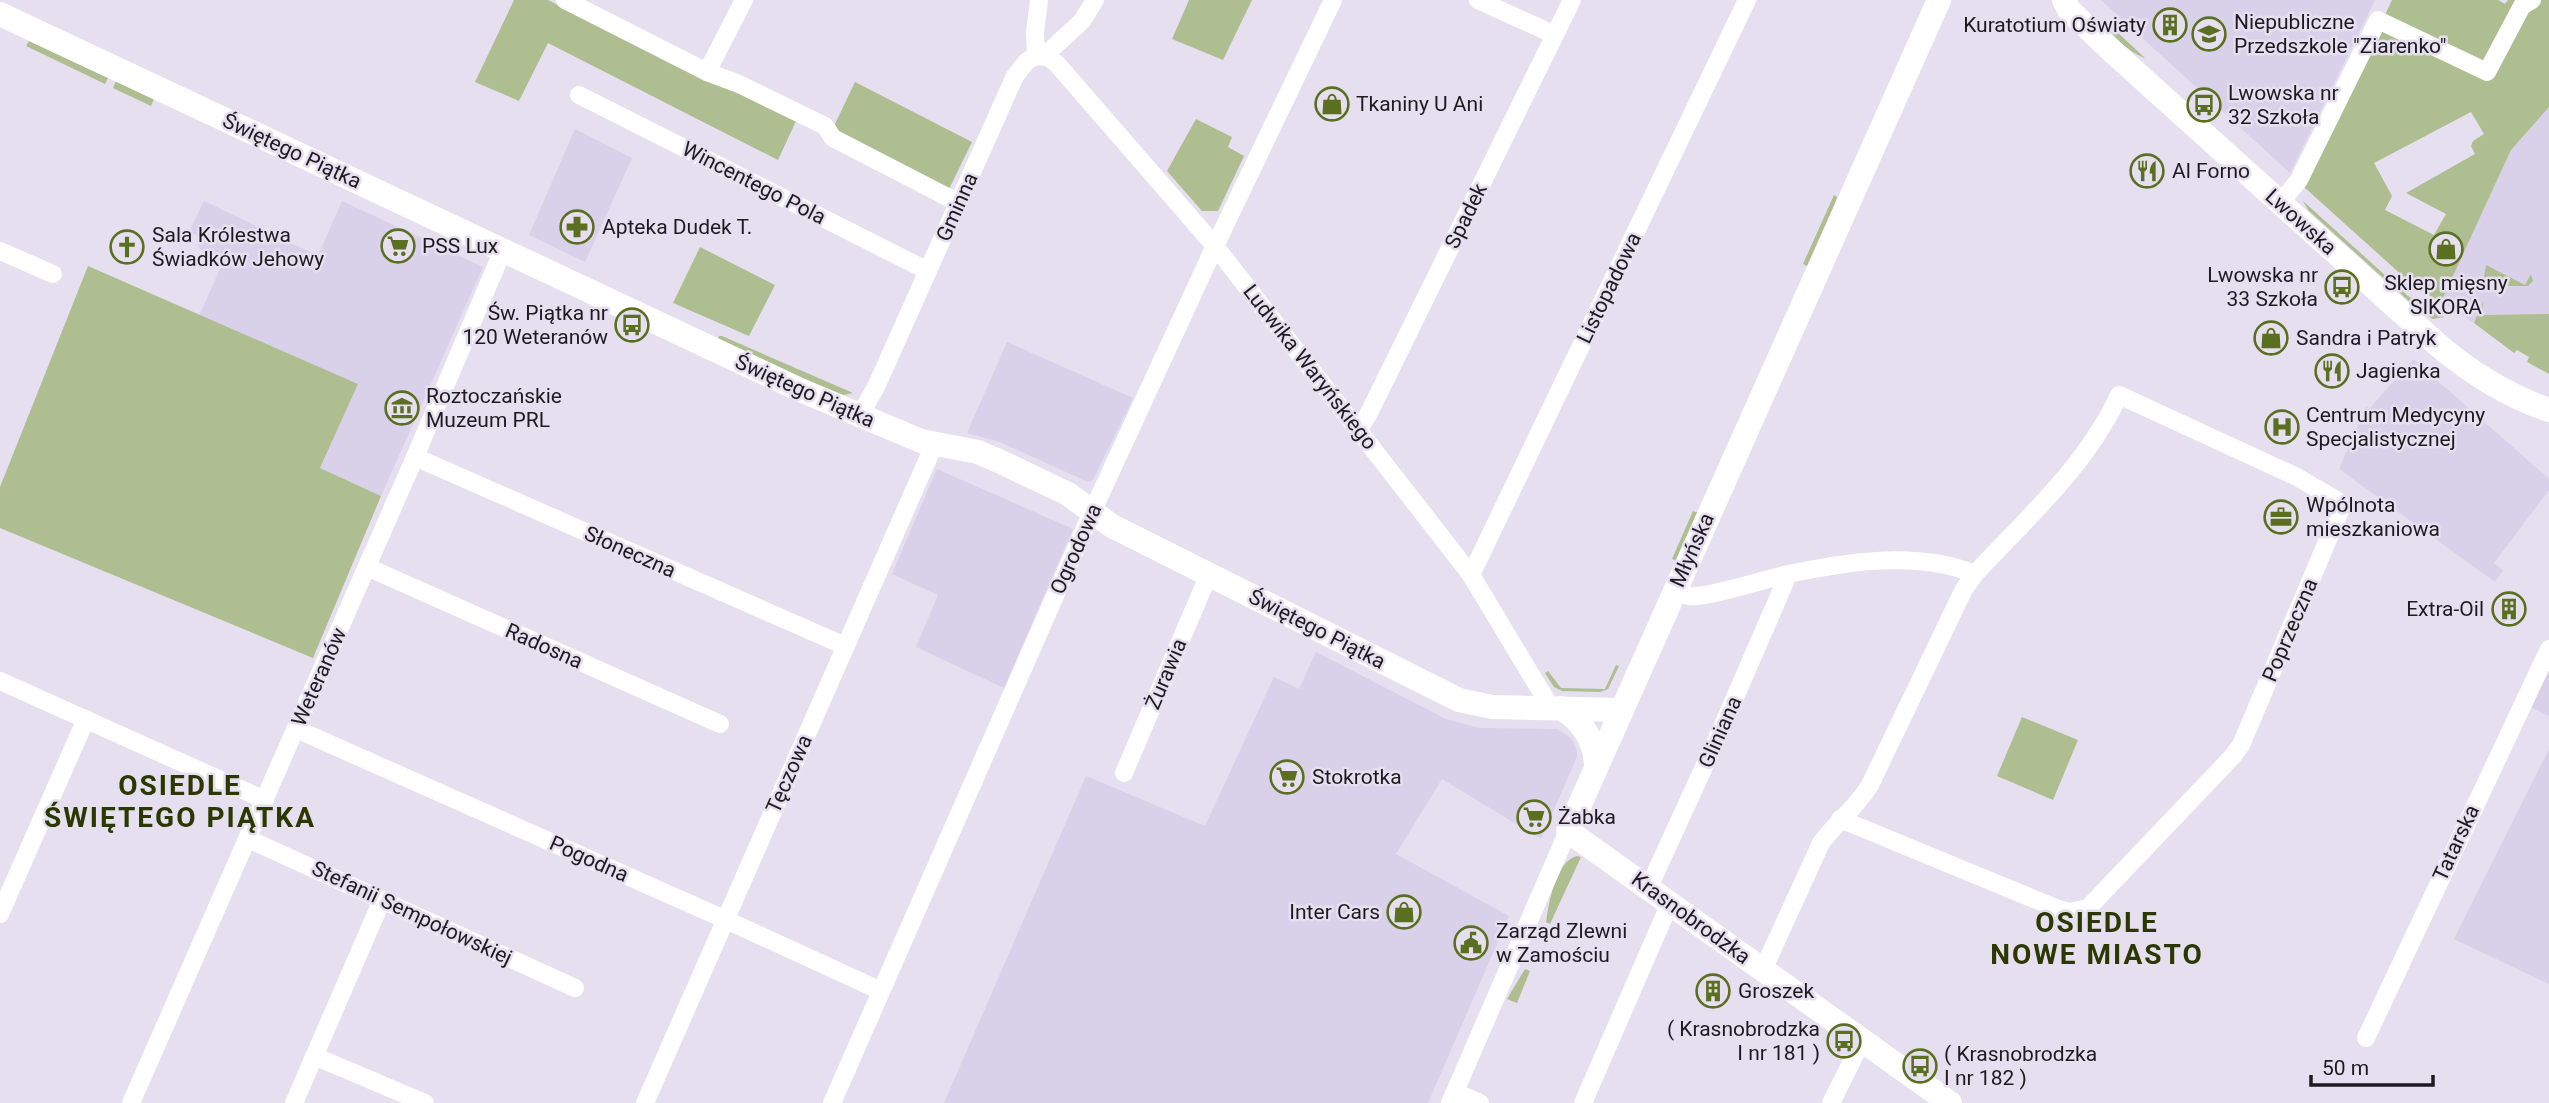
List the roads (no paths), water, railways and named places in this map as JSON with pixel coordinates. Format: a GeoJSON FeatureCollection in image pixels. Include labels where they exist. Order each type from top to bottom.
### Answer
{"type":"FeatureCollection","features":[{"type":"Feature","properties":{"kind":"street"},"geometry":{"type":"LineString","coordinates":[[565,0],[707,72],[825,126],[833,138],[959,203]]}},
{"type":"Feature","properties":{"kind":"street"},"geometry":{"type":"LineString","coordinates":[[707,72],[744,0]]}},
{"type":"Feature","properties":{"kind":"street"},"geometry":{"type":"LineString","coordinates":[[1039,0],[1035,32],[1040,56]]}},
{"type":"Feature","properties":{"kind":"street","name":"Gminna"},"geometry":{"type":"LineString","coordinates":[[860,415],[876,387],[1016,76],[1027,61],[1040,56],[1082,21],[1095,0]]}},
{"type":"Feature","properties":{"kind":"street","name":"Ogrodowa"},"geometry":{"type":"LineString","coordinates":[[832,1103],[1092,512],[1333,0]]}},
{"type":"Feature","properties":{"kind":"street"},"geometry":{"type":"LineString","coordinates":[[1478,0],[1555,35]]}},
{"type":"Feature","properties":{"kind":"street","name":"Spadek"},"geometry":{"type":"LineString","coordinates":[[1358,430],[1368,415],[1572,0]]}},
{"type":"Feature","properties":{"kind":"street","name":"Listopadowa"},"geometry":{"type":"LineString","coordinates":[[1471,575],[1747,0]]}},
{"type":"Feature","properties":{"kind":"street","name":"Młyńska"},"geometry":{"type":"LineString","coordinates":[[1452,1097],[1596,765],[1939,0]]}},
{"type":"Feature","properties":{"kind":"street"},"geometry":{"type":"LineString","coordinates":[[2280,203],[2299,180],[2378,20],[2487,72],[2522,6],[2532,0]]}},
{"type":"Feature","properties":{"kind":"street","name":"Lwowska"},"geometry":{"type":"LineString","coordinates":[[2060,3],[2451,356],[2511,394],[2549,410]]}},
{"type":"Feature","properties":{"kind":"street","name":"Świętego Piątka"},"geometry":{"type":"LineString","coordinates":[[0,14],[860,415],[934,445],[978,452],[991,457],[1068,494],[1112,526],[1460,700],[1492,707],[1621,710]]}},
{"type":"Feature","properties":{"kind":"street","name":"Ludwika Waryńskiego"},"geometry":{"type":"LineString","coordinates":[[1040,56],[1052,60],[1068,76],[1215,246],[1471,575],[1556,708]]}},
{"type":"Feature","properties":{"kind":"street","name":"Wincentego Pola"},"geometry":{"type":"LineString","coordinates":[[579,95],[928,271]]}},
{"type":"Feature","properties":{"kind":"street","name":"Weteranów"},"geometry":{"type":"LineString","coordinates":[[131,1103],[503,250]]}},
{"type":"Feature","properties":{"kind":"street"},"geometry":{"type":"LineString","coordinates":[[0,251],[53,274]]}},
{"type":"Feature","properties":{"kind":"street","name":"Poprzeczna"},"geometry":{"type":"LineString","coordinates":[[1763,970],[1817,850],[1840,819],[1870,785],[1956,603],[1975,574],[2077,463],[2109,417],[2119,395],[2297,477],[2343,504],[2237,751],[2088,908],[2076,912],[2063,911],[1840,819]]}},
{"type":"Feature","properties":{"kind":"street","name":"Tęczowa"},"geometry":{"type":"LineString","coordinates":[[645,1103],[934,445]]}},
{"type":"Feature","properties":{"kind":"street","name":"Słoneczna"},"geometry":{"type":"LineString","coordinates":[[415,457],[845,646]]}},
{"type":"Feature","properties":{"kind":"street"},"geometry":{"type":"LineString","coordinates":[[1674,591],[1695,596],[1785,575],[1845,564],[1882,561],[1942,564],[1975,574]]}},
{"type":"Feature","properties":{"kind":"street","name":"Radosna"},"geometry":{"type":"LineString","coordinates":[[367,567],[720,724]]}},
{"type":"Feature","properties":{"kind":"street","name":"Żurawia"},"geometry":{"type":"LineString","coordinates":[[1124,773],[1209,574]]}},
{"type":"Feature","properties":{"kind":"street","name":"Gliniana"},"geometry":{"type":"LineString","coordinates":[[1649,887],[1720,732],[1785,575]]}},
{"type":"Feature","properties":{"kind":"street","name":"Tatarska"},"geometry":{"type":"LineString","coordinates":[[2366,1038],[2549,649]]}},
{"type":"Feature","properties":{"kind":"street"},"geometry":{"type":"LineString","coordinates":[[0,681],[265,800]]}},
{"type":"Feature","properties":{"kind":"street"},"geometry":{"type":"LineString","coordinates":[[1556,708],[1574,716],[1587,733],[1593,746],[1596,765]]}},
{"type":"Feature","properties":{"kind":"street"},"geometry":{"type":"LineString","coordinates":[[0,914],[86,719]]}},
{"type":"Feature","properties":{"kind":"street","name":"Pogodna"},"geometry":{"type":"LineString","coordinates":[[296,729],[881,991]]}},
{"type":"Feature","properties":{"kind":"street","name":"Krasnobrodzka"},"geometry":{"type":"LineString","coordinates":[[1567,831],[1950,1103]]}},
{"type":"Feature","properties":{"kind":"street","name":"Stefanii Sempołowskiej"},"geometry":{"type":"LineString","coordinates":[[248,839],[575,988]]}},
{"type":"Feature","properties":{"kind":"street"},"geometry":{"type":"LineString","coordinates":[[294,1103],[382,900]]}},
{"type":"Feature","properties":{"kind":"street"},"geometry":{"type":"LineString","coordinates":[[1583,1103],[1670,903]]}},
{"type":"Feature","properties":{"kind":"street"},"geometry":{"type":"LineString","coordinates":[[1831,1103],[1862,1041]]}},
{"type":"Feature","properties":{"kind":"street"},"geometry":{"type":"LineString","coordinates":[[314,1056],[425,1103]]}},
{"type":"Feature","properties":{"kind":"street"},"geometry":{"type":"LineString","coordinates":[[1452,1097],[1480,1103]]}},
{"type":"Feature","properties":{"kind":"place","name":"Kuratotium Oświaty"},"geometry":{"type":"Point","coordinates":[2170,25]}},
{"type":"Feature","properties":{"kind":"place","name":"Niepubliczne Przedszkole \"Ziarenko\""},"geometry":{"type":"Point","coordinates":[2209,34]}},
{"type":"Feature","properties":{"kind":"place","name":"Tkaniny U Ani"},"geometry":{"type":"Point","coordinates":[1332,104]}},
{"type":"Feature","properties":{"kind":"place","name":"Lwowska nr 32 Szkoła"},"geometry":{"type":"Point","coordinates":[2204,105]}},
{"type":"Feature","properties":{"kind":"place","name":"Al Forno"},"geometry":{"type":"Point","coordinates":[2147,171]}},
{"type":"Feature","properties":{"kind":"place","name":"Apteka Dudek T."},"geometry":{"type":"Point","coordinates":[577,227]}},
{"type":"Feature","properties":{"kind":"place","name":"PSS Lux"},"geometry":{"type":"Point","coordinates":[398,246]}},
{"type":"Feature","properties":{"kind":"place","name":"Sala Królestwa Świadków Jehowy"},"geometry":{"type":"Point","coordinates":[127,247]}},
{"type":"Feature","properties":{"kind":"place","name":"Sklep mięsny SIKORA"},"geometry":{"type":"Point","coordinates":[2446,249]}},
{"type":"Feature","properties":{"kind":"place","name":"Lwowska nr 33 Szkoła"},"geometry":{"type":"Point","coordinates":[2342,287]}},
{"type":"Feature","properties":{"kind":"place","name":"Św. Piątka nr 120 Weteranów"},"geometry":{"type":"Point","coordinates":[632,325]}},
{"type":"Feature","properties":{"kind":"place","name":"Sandra i Patryk"},"geometry":{"type":"Point","coordinates":[2271,338]}},
{"type":"Feature","properties":{"kind":"place","name":"Jagienka"},"geometry":{"type":"Point","coordinates":[2332,371]}},
{"type":"Feature","properties":{"kind":"place","name":"Roztoczańskie Muzeum PRL"},"geometry":{"type":"Point","coordinates":[402,408]}},
{"type":"Feature","properties":{"kind":"place","name":"Centrum Medycyny Specjalistycznej"},"geometry":{"type":"Point","coordinates":[2282,427]}},
{"type":"Feature","properties":{"kind":"place","name":"Wpólnota mieszkaniowa"},"geometry":{"type":"Point","coordinates":[2281,517]}},
{"type":"Feature","properties":{"kind":"place","name":"Extra-Oil"},"geometry":{"type":"Point","coordinates":[2509,609]}},
{"type":"Feature","properties":{"kind":"place","name":"Stokrotka"},"geometry":{"type":"Point","coordinates":[1287,777]}},
{"type":"Feature","properties":{"kind":"place","name":"Żabka"},"geometry":{"type":"Point","coordinates":[1534,817]}},
{"type":"Feature","properties":{"kind":"place","name":"Inter Cars"},"geometry":{"type":"Point","coordinates":[1404,912]}},
{"type":"Feature","properties":{"kind":"place","name":"Zarząd Zlewni w Zamościu"},"geometry":{"type":"Point","coordinates":[1471,943]}},
{"type":"Feature","properties":{"kind":"place","name":"Groszek"},"geometry":{"type":"Point","coordinates":[1713,991]}},
{"type":"Feature","properties":{"kind":"place","name":"( Krasnobrodzka I nr 181 )"},"geometry":{"type":"Point","coordinates":[1844,1041]}},
{"type":"Feature","properties":{"kind":"place","name":"( Krasnobrodzka I nr 182 )"},"geometry":{"type":"Point","coordinates":[1920,1066]}},
{"type":"Feature","properties":{"kind":"district","name":"OSIEDLE ŚWIĘTEGO PIĄTKA"},"geometry":{"type":"Point","coordinates":[180,801]}},
{"type":"Feature","properties":{"kind":"district","name":"OSIEDLE NOWE MIASTO"},"geometry":{"type":"Point","coordinates":[2097,938]}}]}
